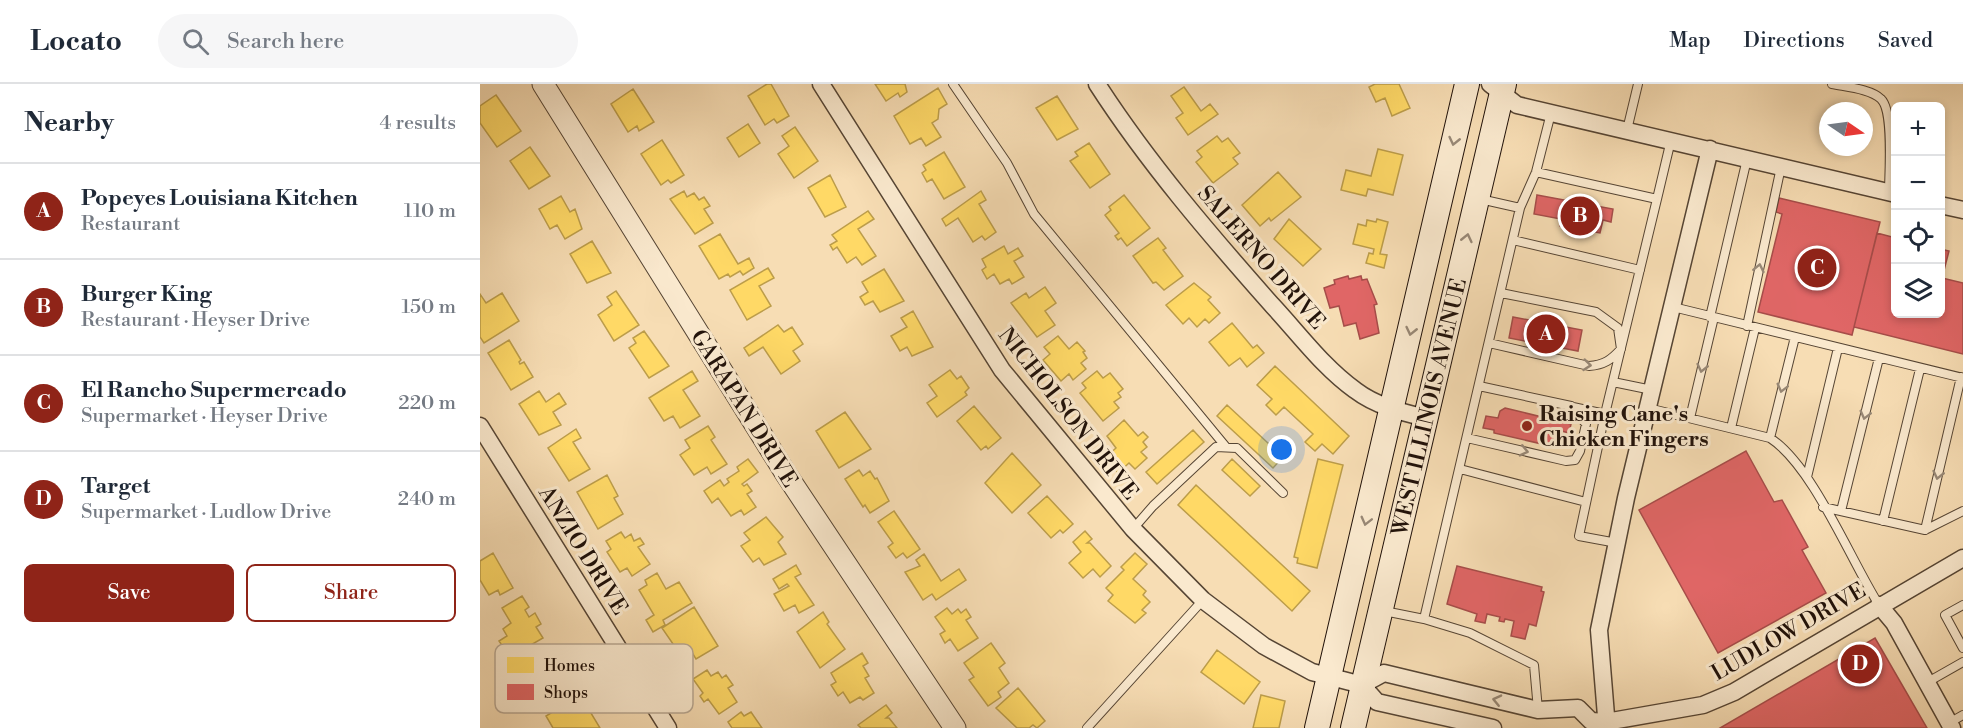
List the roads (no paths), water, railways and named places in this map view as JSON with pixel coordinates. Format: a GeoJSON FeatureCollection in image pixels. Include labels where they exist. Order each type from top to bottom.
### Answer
{"type":"FeatureCollection","features":[{"type":"Feature","properties":{"kind":"main road","name":"WEST ILLINOIS AVENUE"},"geometry":{"type":"LineString","coordinates":[[1317,728],[1467,84]]}},
{"type":"Feature","properties":{"kind":"main road","name":"WEST ILLINOIS AVENUE"},"geometry":{"type":"LineString","coordinates":[[1353,728],[1477,198],[1498,87]]}},
{"type":"Feature","properties":{"kind":"street","name":"GARAPAN DRIVE"},"geometry":{"type":"LineString","coordinates":[[543,84],[786,474],[955,728]]}},
{"type":"Feature","properties":{"kind":"street","name":"NICHOLSON DRIVE"},"geometry":{"type":"LineString","coordinates":[[821,84],[1002,370],[1133,529],[1203,600],[1264,646],[1312,672],[1362,685]]}},
{"type":"Feature","properties":{"kind":"street","name":"SALERNO DRIVE"},"geometry":{"type":"LineString","coordinates":[[1098,84],[1158,169],[1227,254],[1330,369],[1356,391],[1393,409],[1426,418]]}},
{"type":"Feature","properties":{"kind":"street"},"geometry":{"type":"LineString","coordinates":[[1498,87],[1517,105],[1891,193]]}},
{"type":"Feature","properties":{"kind":"street"},"geometry":{"type":"LineString","coordinates":[[1597,725],[1599,630],[1652,390],[1710,149]]}},
{"type":"Feature","properties":{"kind":"street"},"geometry":{"type":"LineString","coordinates":[[1945,206],[1963,210]]}},
{"type":"Feature","properties":{"kind":"street","name":"ANZIO DRIVE"},"geometry":{"type":"LineString","coordinates":[[480,426],[616,644]]}},
{"type":"Feature","properties":{"kind":"street","name":"LUDLOW DRIVE"},"geometry":{"type":"LineString","coordinates":[[1597,725],[1703,705],[1734,692],[1879,605],[1963,558]]}},
{"type":"Feature","properties":{"kind":"street"},"geometry":{"type":"LineString","coordinates":[[1879,605],[1894,623],[1926,683],[1955,722]]}},
{"type":"Feature","properties":{"kind":"street"},"geometry":{"type":"LineString","coordinates":[[1493,728],[1377,702],[1362,685],[1384,673],[1538,710],[1578,708],[1597,725]]}},
{"type":"Feature","properties":{"kind":"street","name":"ANZIO DRIVE"},"geometry":{"type":"LineString","coordinates":[[659,713],[668,728]]}},
{"type":"Feature","properties":{"kind":"lane"},"geometry":{"type":"LineString","coordinates":[[953,84],[1006,163],[1034,214],[1226,447]]}},
{"type":"Feature","properties":{"kind":"lane"},"geometry":{"type":"LineString","coordinates":[[1627,130],[1638,84]]}},
{"type":"Feature","properties":{"kind":"lane"},"geometry":{"type":"LineString","coordinates":[[1832,84],[1866,92],[1880,97],[1884,102],[1888,118],[1891,174]]}},
{"type":"Feature","properties":{"kind":"lane"},"geometry":{"type":"LineString","coordinates":[[1425,619],[1520,208],[1536,172],[1551,113]]}},
{"type":"Feature","properties":{"kind":"lane"},"geometry":{"type":"LineString","coordinates":[[1617,543],[1579,536],[1605,414],[1671,140]]}},
{"type":"Feature","properties":{"kind":"lane"},"geometry":{"type":"LineString","coordinates":[[1690,418],[1747,158]]}},
{"type":"Feature","properties":{"kind":"lane"},"geometry":{"type":"LineString","coordinates":[[1731,428],[1781,166]]}},
{"type":"Feature","properties":{"kind":"lane"},"geometry":{"type":"LineString","coordinates":[[1536,172],[1657,199]]}},
{"type":"Feature","properties":{"kind":"lane"},"geometry":{"type":"LineString","coordinates":[[1477,198],[1520,208]]}},
{"type":"Feature","properties":{"kind":"lane"},"geometry":{"type":"LineString","coordinates":[[1514,240],[1640,270]]}},
{"type":"Feature","properties":{"kind":"lane"},"geometry":{"type":"LineString","coordinates":[[1501,293],[1596,312],[1609,318],[1618,328],[1621,349]]}},
{"type":"Feature","properties":{"kind":"lane"},"geometry":{"type":"LineString","coordinates":[[1673,307],[1962,378],[1925,530]]}},
{"type":"Feature","properties":{"kind":"lane"},"geometry":{"type":"LineString","coordinates":[[1770,438],[1795,338]]}},
{"type":"Feature","properties":{"kind":"lane"},"geometry":{"type":"LineString","coordinates":[[1490,343],[1589,366],[1601,365],[1610,361],[1621,349]]}},
{"type":"Feature","properties":{"kind":"lane"},"geometry":{"type":"LineString","coordinates":[[1807,477],[1838,348]]}},
{"type":"Feature","properties":{"kind":"lane"},"geometry":{"type":"LineString","coordinates":[[1841,511],[1879,358]]}},
{"type":"Feature","properties":{"kind":"lane"},"geometry":{"type":"LineString","coordinates":[[1883,521],[1920,369]]}},
{"type":"Feature","properties":{"kind":"lane"},"geometry":{"type":"LineString","coordinates":[[1613,382],[1652,390]]}},
{"type":"Feature","properties":{"kind":"lane"},"geometry":{"type":"LineString","coordinates":[[1479,386],[1605,414]]}},
{"type":"Feature","properties":{"kind":"lane"},"geometry":{"type":"LineString","coordinates":[[1467,438],[1566,461],[1575,460],[1580,451],[1586,424],[1571,406]]}},
{"type":"Feature","properties":{"kind":"lane"},"geometry":{"type":"LineString","coordinates":[[1648,408],[1770,438],[1784,447],[1807,477],[1879,605]]}},
{"type":"Feature","properties":{"kind":"lane"},"geometry":{"type":"LineString","coordinates":[[1133,529],[1216,447],[1238,448],[1284,493]]}},
{"type":"Feature","properties":{"kind":"lane"},"geometry":{"type":"LineString","coordinates":[[1460,469],[1586,502]]}},
{"type":"Feature","properties":{"kind":"lane"},"geometry":{"type":"LineString","coordinates":[[1823,507],[1925,530],[1963,511]]}},
{"type":"Feature","properties":{"kind":"lane"},"geometry":{"type":"LineString","coordinates":[[1087,728],[1203,600]]}},
{"type":"Feature","properties":{"kind":"lane"},"geometry":{"type":"LineString","coordinates":[[1963,605],[1945,615],[1963,648]]}},
{"type":"Feature","properties":{"kind":"lane"},"geometry":{"type":"LineString","coordinates":[[1381,610],[1425,619],[1470,633],[1534,665],[1538,710]]}},
{"type":"Feature","properties":{"kind":"lane"},"geometry":{"type":"LineString","coordinates":[[1926,683],[1963,662]]}},
{"type":"Feature","properties":{"kind":"place","name":"Burger King"},"geometry":{"type":"Point","coordinates":[1580,216]}},
{"type":"Feature","properties":{"kind":"place","name":"El Rancho Supermercado"},"geometry":{"type":"Point","coordinates":[1817,268]}},
{"type":"Feature","properties":{"kind":"place","name":"Popeyes Louisiana Kitchen"},"geometry":{"type":"Point","coordinates":[1546,334]}},
{"type":"Feature","properties":{"kind":"place","name":"Raising Cane's Chicken Fingers"},"geometry":{"type":"Point","coordinates":[1527,426]}},
{"type":"Feature","properties":{"kind":"place","name":"Target"},"geometry":{"type":"Point","coordinates":[1860,664]}}]}
